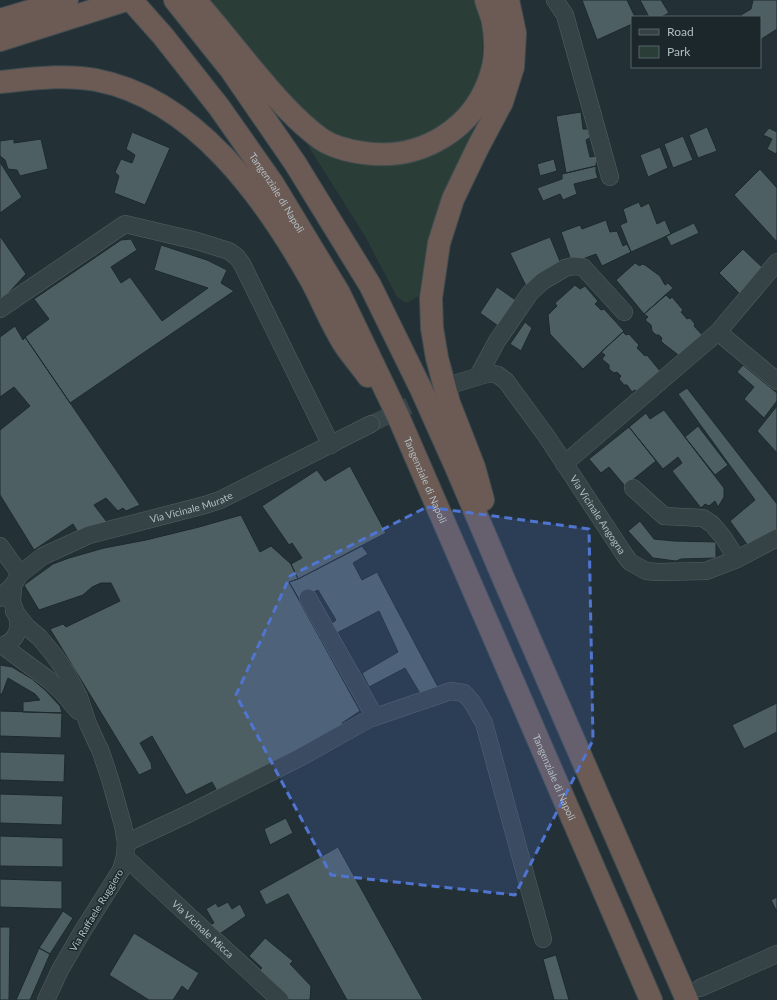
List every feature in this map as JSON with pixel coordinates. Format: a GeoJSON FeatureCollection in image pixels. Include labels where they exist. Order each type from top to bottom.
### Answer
{"type":"FeatureCollection","features":[{"type":"Feature","properties":{"kind":"highway"},"geometry":{"type":"LineString","coordinates":[[0,20],[60,8],[126,0]]}},
{"type":"Feature","properties":{"kind":"highway","name":"Tangenziale di Napoli"},"geometry":{"type":"LineString","coordinates":[[131,0],[163,36],[214,102],[273,184],[339,293],[398,416],[651,1000]]}},
{"type":"Feature","properties":{"kind":"highway"},"geometry":{"type":"LineString","coordinates":[[175,0],[231,70],[295,163],[370,285],[422,391],[505,582],[694,994]]}},
{"type":"Feature","properties":{"kind":"highway"},"geometry":{"type":"LineString","coordinates":[[195,0],[281,102],[321,139],[338,147],[356,152],[390,155],[410,151],[439,139],[460,125],[474,109],[484,91],[492,71],[494,57],[493,24],[486,0]]}},
{"type":"Feature","properties":{"kind":"highway"},"geometry":{"type":"LineString","coordinates":[[505,582],[474,467],[449,403],[437,358],[432,328],[431,298],[439,243],[453,199],[502,102],[513,67],[515,34],[508,0]]}},
{"type":"Feature","properties":{"kind":"highway"},"geometry":{"type":"LineString","coordinates":[[0,40],[60,8]]}},
{"type":"Feature","properties":{"kind":"highway"},"geometry":{"type":"LineString","coordinates":[[0,82],[67,78],[96,80],[121,87],[165,108],[211,144],[244,179],[263,205],[310,280],[346,346],[398,416]]}},
{"type":"Feature","properties":{"kind":"street"},"geometry":{"type":"LineString","coordinates":[[555,0],[565,15],[610,177]]}},
{"type":"Feature","properties":{"kind":"street"},"geometry":{"type":"LineString","coordinates":[[0,308],[125,224],[197,241],[229,251],[238,257],[242,264],[331,445]]}},
{"type":"Feature","properties":{"kind":"street"},"geometry":{"type":"LineString","coordinates":[[564,464],[718,332],[777,262]]}},
{"type":"Feature","properties":{"kind":"street"},"geometry":{"type":"LineString","coordinates":[[478,376],[497,341],[530,293],[543,281],[565,268],[573,266],[583,267],[624,312]]}},
{"type":"Feature","properties":{"kind":"street"},"geometry":{"type":"LineString","coordinates":[[718,332],[777,381]]}},
{"type":"Feature","properties":{"kind":"street","name":"Via Vicinale Angogna"},"geometry":{"type":"LineString","coordinates":[[457,383],[490,373],[498,375],[506,381],[547,437],[624,554],[630,562],[646,571],[706,571],[737,559],[777,538]]}},
{"type":"Feature","properties":{"kind":"street","name":"Via Vicinale Murate"},"geometry":{"type":"LineString","coordinates":[[0,598],[17,580],[44,556],[89,535],[220,500],[371,424]]}},
{"type":"Feature","properties":{"kind":"street"},"geometry":{"type":"LineString","coordinates":[[633,488],[664,516],[703,518],[712,524],[723,537],[737,559]]}},
{"type":"Feature","properties":{"kind":"street"},"geometry":{"type":"LineString","coordinates":[[0,546],[17,580],[12,602],[19,621],[16,637],[10,643],[1,646]]}},
{"type":"Feature","properties":{"kind":"street"},"geometry":{"type":"LineString","coordinates":[[308,598],[375,717]]}},
{"type":"Feature","properties":{"kind":"street"},"geometry":{"type":"LineString","coordinates":[[0,604],[11,608],[54,655],[66,672],[79,697],[88,724],[102,752],[123,825],[125,850],[188,814],[301,757],[369,719],[451,690],[464,693],[472,702],[484,723],[543,939]]}},
{"type":"Feature","properties":{"kind":"street"},"geometry":{"type":"LineString","coordinates":[[1,646],[49,680],[62,692],[88,724]]}},
{"type":"Feature","properties":{"kind":"street","name":"Via Raffaele Ruggiero"},"geometry":{"type":"LineString","coordinates":[[46,1000],[60,970],[121,870],[125,850]]}},
{"type":"Feature","properties":{"kind":"street","name":"Via Vicinale Micca"},"geometry":{"type":"LineString","coordinates":[[125,850],[280,1000]]}},
{"type":"Feature","properties":{"kind":"street"},"geometry":{"type":"LineString","coordinates":[[694,994],[777,954]]}},
{"type":"Feature","properties":{"kind":"highlighted area"},"geometry":{"type":"Polygon","coordinates":[[[427,507],[589,529],[593,740],[515,895],[331,875],[236,695],[290,576],[427,507]]]}},
{"type":"Feature","properties":{"kind":"green space"},"geometry":{"type":"Polygon","coordinates":[[[208,0],[474,0],[479,12],[483,39],[481,75],[465,103],[446,124],[425,137],[389,146],[345,141],[310,121],[208,0]]]}},
{"type":"Feature","properties":{"kind":"green space"},"geometry":{"type":"Polygon","coordinates":[[[474,128],[438,210],[427,249],[419,296],[406,303],[397,297],[365,236],[307,144],[350,162],[376,165],[394,164],[413,161],[443,150],[474,128]]]}},
{"type":"Feature","properties":{"kind":"building"},"geometry":{"type":"Polygon","coordinates":[[[582,0],[627,0],[635,16],[631,16],[631,24],[597,40],[582,0]]]}},
{"type":"Feature","properties":{"kind":"building"},"geometry":{"type":"Polygon","coordinates":[[[640,0],[661,0],[669,13],[663,16],[648,16],[640,0]]]}},
{"type":"Feature","properties":{"kind":"building"},"geometry":{"type":"Polygon","coordinates":[[[753,0],[777,0],[777,29],[761,39],[761,16],[741,15],[751,9],[753,0]]]}},
{"type":"Feature","properties":{"kind":"building"},"geometry":{"type":"Polygon","coordinates":[[[581,112],[583,129],[588,129],[590,138],[586,140],[590,157],[597,156],[596,166],[566,173],[556,116],[581,112]]]}},
{"type":"Feature","properties":{"kind":"building"},"geometry":{"type":"Polygon","coordinates":[[[707,127],[717,151],[698,158],[689,135],[707,127]]]}},
{"type":"Feature","properties":{"kind":"building"},"geometry":{"type":"Polygon","coordinates":[[[769,128],[777,132],[776,154],[767,149],[772,139],[763,135],[769,128]]]}},
{"type":"Feature","properties":{"kind":"building"},"geometry":{"type":"Polygon","coordinates":[[[132,132],[170,148],[145,205],[114,193],[119,176],[115,172],[121,159],[132,163],[135,155],[126,149],[132,132]]]}},
{"type":"Feature","properties":{"kind":"building"},"geometry":{"type":"Polygon","coordinates":[[[683,136],[693,160],[673,168],[664,144],[683,136]]]}},
{"type":"Feature","properties":{"kind":"building"},"geometry":{"type":"Polygon","coordinates":[[[14,139],[14,143],[41,139],[48,169],[20,176],[17,170],[8,169],[5,160],[0,156],[0,141],[14,139]]]}},
{"type":"Feature","properties":{"kind":"building"},"geometry":{"type":"Polygon","coordinates":[[[660,147],[668,168],[648,177],[640,155],[660,147]]]}},
{"type":"Feature","properties":{"kind":"building"},"geometry":{"type":"Polygon","coordinates":[[[554,159],[557,171],[540,176],[537,164],[554,159]]]}},
{"type":"Feature","properties":{"kind":"building"},"geometry":{"type":"Polygon","coordinates":[[[0,162],[22,197],[0,213],[0,162]]]}},
{"type":"Feature","properties":{"kind":"building"},"geometry":{"type":"Polygon","coordinates":[[[596,166],[598,178],[574,184],[577,194],[563,200],[560,194],[543,201],[537,188],[562,179],[562,174],[596,166]]]}},
{"type":"Feature","properties":{"kind":"building"},"geometry":{"type":"Polygon","coordinates":[[[760,169],[777,188],[777,242],[734,195],[760,169]]]}},
{"type":"Feature","properties":{"kind":"building"},"geometry":{"type":"Polygon","coordinates":[[[639,202],[641,207],[649,203],[657,224],[665,220],[671,234],[631,252],[620,225],[627,222],[623,209],[639,202]]]}},
{"type":"Feature","properties":{"kind":"building"},"geometry":{"type":"Polygon","coordinates":[[[606,220],[610,232],[617,231],[623,246],[627,244],[631,252],[602,266],[596,254],[572,263],[561,232],[580,225],[582,229],[606,220]]]}},
{"type":"Feature","properties":{"kind":"building"},"geometry":{"type":"Polygon","coordinates":[[[694,223],[699,233],[671,246],[666,236],[694,223]]]}},
{"type":"Feature","properties":{"kind":"building"},"geometry":{"type":"Polygon","coordinates":[[[0,236],[26,274],[0,302],[0,236]]]}},
{"type":"Feature","properties":{"kind":"building"},"geometry":{"type":"Polygon","coordinates":[[[550,237],[562,266],[527,288],[510,253],[550,237]]]}},
{"type":"Feature","properties":{"kind":"building"},"geometry":{"type":"Polygon","coordinates":[[[131,239],[137,250],[111,267],[121,283],[130,277],[162,321],[208,288],[154,270],[161,245],[207,260],[227,270],[221,283],[234,291],[70,403],[25,337],[49,319],[34,299],[121,240],[131,239]]]}},
{"type":"Feature","properties":{"kind":"building"},"geometry":{"type":"Polygon","coordinates":[[[743,249],[765,270],[741,295],[719,273],[743,249]]]}},
{"type":"Feature","properties":{"kind":"building"},"geometry":{"type":"Polygon","coordinates":[[[635,263],[640,266],[642,264],[645,265],[660,276],[665,285],[668,283],[673,288],[644,314],[616,280],[635,263]]]}},
{"type":"Feature","properties":{"kind":"building"},"geometry":{"type":"Polygon","coordinates":[[[575,285],[580,289],[585,286],[598,301],[595,304],[601,310],[604,309],[624,331],[583,369],[550,334],[548,315],[557,306],[555,303],[575,285]]]}},
{"type":"Feature","properties":{"kind":"building"},"geometry":{"type":"Polygon","coordinates":[[[497,287],[517,301],[501,328],[480,313],[497,287]]]}},
{"type":"Feature","properties":{"kind":"building"},"geometry":{"type":"Polygon","coordinates":[[[666,295],[670,299],[672,297],[683,310],[681,312],[687,319],[690,318],[695,324],[694,326],[705,338],[681,357],[661,341],[662,338],[652,331],[651,325],[645,320],[648,317],[644,314],[666,295]]]}},
{"type":"Feature","properties":{"kind":"building"},"geometry":{"type":"Polygon","coordinates":[[[525,322],[532,328],[521,351],[510,344],[525,322]]]}},
{"type":"Feature","properties":{"kind":"building"},"geometry":{"type":"Polygon","coordinates":[[[15,326],[23,340],[25,337],[140,505],[126,511],[123,508],[118,511],[106,498],[94,505],[107,522],[79,534],[73,524],[34,550],[0,495],[0,430],[30,406],[14,387],[0,397],[0,337],[15,326]]]}},
{"type":"Feature","properties":{"kind":"building"},"geometry":{"type":"Polygon","coordinates":[[[623,332],[626,335],[629,334],[639,345],[637,348],[645,356],[647,355],[660,371],[638,392],[635,390],[632,392],[627,385],[624,385],[619,379],[621,376],[617,372],[614,373],[609,369],[609,365],[602,359],[605,355],[601,352],[623,332]]]}},
{"type":"Feature","properties":{"kind":"building"},"geometry":{"type":"Polygon","coordinates":[[[743,365],[777,393],[777,401],[764,418],[744,399],[754,387],[737,372],[743,365]]]}},
{"type":"Feature","properties":{"kind":"building"},"geometry":{"type":"Polygon","coordinates":[[[687,388],[777,504],[777,534],[749,547],[730,521],[755,500],[678,394],[687,388]]]}},
{"type":"Feature","properties":{"kind":"building"},"geometry":{"type":"Polygon","coordinates":[[[777,406],[777,453],[757,431],[777,406]]]}},
{"type":"Feature","properties":{"kind":"building"},"geometry":{"type":"Polygon","coordinates":[[[664,410],[724,488],[724,497],[718,507],[715,501],[709,506],[705,504],[701,508],[672,471],[682,463],[678,457],[663,469],[629,427],[646,413],[650,419],[664,410]]]}},
{"type":"Feature","properties":{"kind":"building"},"geometry":{"type":"Polygon","coordinates":[[[698,426],[728,465],[715,475],[685,437],[698,426]]]}},
{"type":"Feature","properties":{"kind":"building"},"geometry":{"type":"Polygon","coordinates":[[[629,427],[656,461],[625,486],[609,467],[601,473],[589,459],[629,427]]]}},
{"type":"Feature","properties":{"kind":"building"},"geometry":{"type":"Polygon","coordinates":[[[350,466],[386,533],[298,579],[291,564],[302,558],[292,543],[289,545],[262,506],[317,470],[325,481],[350,466]]]}},
{"type":"Feature","properties":{"kind":"building"},"geometry":{"type":"Polygon","coordinates":[[[241,515],[260,552],[271,546],[291,564],[298,579],[289,582],[360,711],[342,723],[345,729],[218,793],[212,782],[186,795],[152,736],[140,743],[151,763],[152,769],[139,775],[50,629],[63,624],[66,627],[120,601],[111,583],[101,583],[92,587],[83,595],[39,610],[24,585],[53,564],[69,558],[104,548],[146,540],[199,527],[241,515]]]}},
{"type":"Feature","properties":{"kind":"building"},"geometry":{"type":"Polygon","coordinates":[[[640,521],[654,539],[716,542],[716,558],[681,559],[676,561],[653,558],[628,531],[640,521]]]}},
{"type":"Feature","properties":{"kind":"building"},"geometry":{"type":"Polygon","coordinates":[[[362,546],[368,554],[353,563],[362,580],[377,572],[438,687],[421,695],[405,668],[369,687],[362,673],[398,652],[379,611],[335,634],[329,625],[336,620],[318,590],[299,599],[289,582],[298,579],[362,546]]]}},
{"type":"Feature","properties":{"kind":"building"},"geometry":{"type":"Polygon","coordinates":[[[0,665],[12,667],[32,679],[60,706],[62,713],[23,712],[23,702],[40,700],[35,694],[8,678],[2,694],[0,694],[0,665]]]}},
{"type":"Feature","properties":{"kind":"building"},"geometry":{"type":"Polygon","coordinates":[[[777,703],[777,732],[744,749],[732,725],[777,703]]]}},
{"type":"Feature","properties":{"kind":"building"},"geometry":{"type":"Polygon","coordinates":[[[0,711],[62,713],[61,738],[0,736],[0,711]]]}},
{"type":"Feature","properties":{"kind":"building"},"geometry":{"type":"Polygon","coordinates":[[[0,752],[65,754],[64,782],[0,780],[0,752]]]}},
{"type":"Feature","properties":{"kind":"building"},"geometry":{"type":"Polygon","coordinates":[[[0,794],[63,796],[62,825],[0,823],[0,794]]]}},
{"type":"Feature","properties":{"kind":"building"},"geometry":{"type":"Polygon","coordinates":[[[286,818],[293,833],[270,845],[264,829],[286,818]]]}},
{"type":"Feature","properties":{"kind":"building"},"geometry":{"type":"Polygon","coordinates":[[[0,836],[63,838],[63,867],[0,866],[0,836]]]}},
{"type":"Feature","properties":{"kind":"building"},"geometry":{"type":"Polygon","coordinates":[[[338,847],[423,1000],[347,1000],[288,894],[266,905],[259,891],[338,847]]]}},
{"type":"Feature","properties":{"kind":"building"},"geometry":{"type":"Polygon","coordinates":[[[0,879],[62,881],[62,909],[0,907],[0,879]]]}},
{"type":"Feature","properties":{"kind":"building"},"geometry":{"type":"Polygon","coordinates":[[[777,897],[777,912],[771,900],[777,897]]]}},
{"type":"Feature","properties":{"kind":"building"},"geometry":{"type":"Polygon","coordinates":[[[228,902],[232,909],[240,904],[246,916],[221,933],[215,934],[207,926],[214,923],[206,909],[216,903],[218,907],[228,902]]]}},
{"type":"Feature","properties":{"kind":"building"},"geometry":{"type":"Polygon","coordinates":[[[63,911],[73,918],[50,954],[39,948],[63,911]]]}},
{"type":"Feature","properties":{"kind":"building"},"geometry":{"type":"Polygon","coordinates":[[[0,927],[10,927],[9,1000],[0,1000],[0,927]]]}},
{"type":"Feature","properties":{"kind":"building"},"geometry":{"type":"Polygon","coordinates":[[[134,933],[199,973],[188,991],[182,986],[173,1000],[149,1000],[109,975],[134,933]]]}},
{"type":"Feature","properties":{"kind":"building"},"geometry":{"type":"Polygon","coordinates":[[[265,938],[293,961],[290,964],[311,986],[310,1000],[290,1000],[258,972],[262,968],[249,956],[265,938]]]}},
{"type":"Feature","properties":{"kind":"building"},"geometry":{"type":"Polygon","coordinates":[[[39,948],[50,954],[30,1000],[16,1000],[39,948]]]}},
{"type":"Feature","properties":{"kind":"building"},"geometry":{"type":"Polygon","coordinates":[[[556,955],[569,1000],[554,1000],[543,959],[556,955]]]}},
{"type":"Feature","properties":{"kind":"tunnel"},"geometry":{"type":"LineString","coordinates":[[371,424],[436,393]]}}]}
